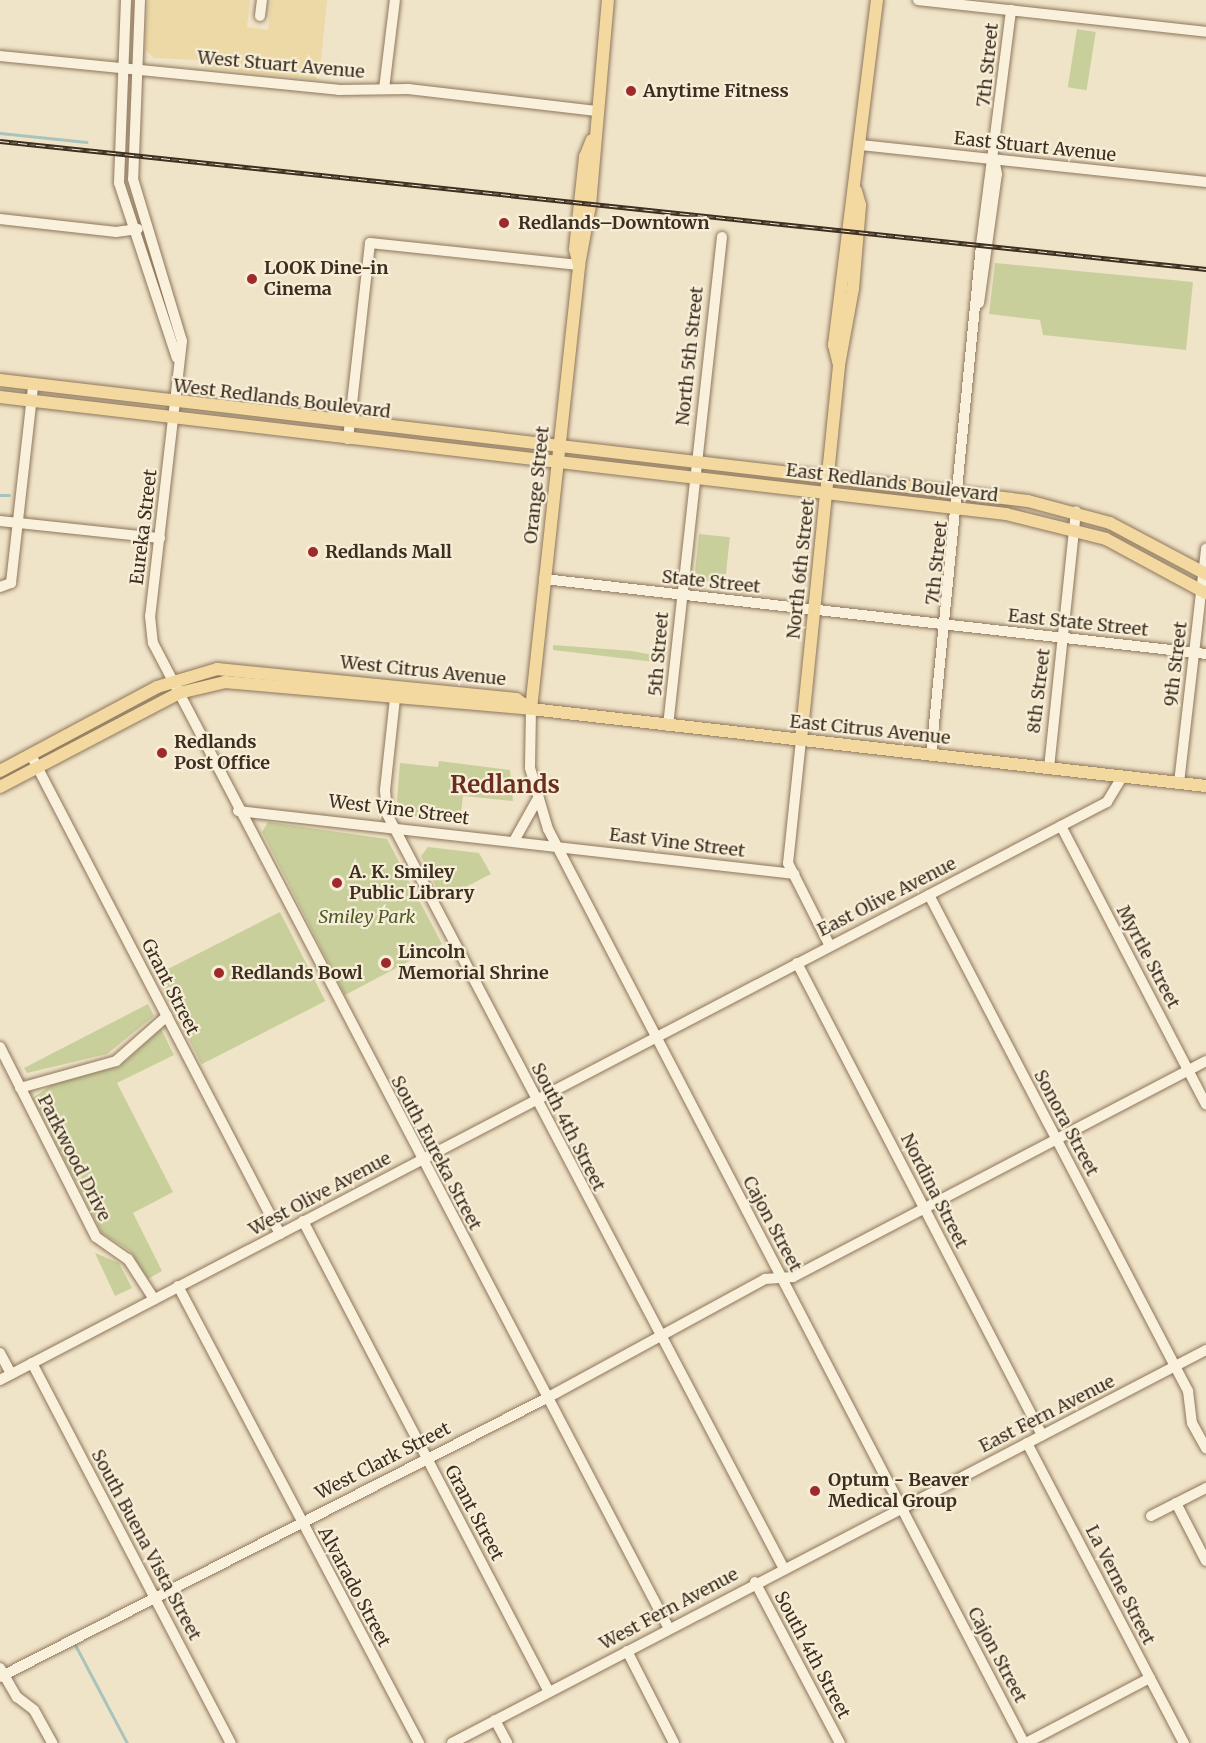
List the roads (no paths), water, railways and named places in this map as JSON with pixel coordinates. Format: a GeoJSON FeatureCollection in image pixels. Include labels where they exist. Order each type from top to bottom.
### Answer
{"type":"FeatureCollection","features":[{"type":"Feature","properties":{"kind":"main road","name":"Orange Street"},"geometry":{"type":"LineString","coordinates":[[531,709],[579,265],[575,249],[585,157],[592,140],[596,111],[608,0]]}},
{"type":"Feature","properties":{"kind":"main road","name":"North 6th Street"},"geometry":{"type":"LineString","coordinates":[[801,740],[839,365],[858,232],[856,191],[877,0]]}},
{"type":"Feature","properties":{"kind":"main road","name":"West Redlands Boulevard"},"geometry":{"type":"LineString","coordinates":[[0,380],[174,404],[559,449]]}},
{"type":"Feature","properties":{"kind":"main road","name":"West Redlands Boulevard"},"geometry":{"type":"LineString","coordinates":[[0,397],[30,403],[173,420],[558,463]]}},
{"type":"Feature","properties":{"kind":"main road","name":"East Redlands Boulevard"},"geometry":{"type":"LineString","coordinates":[[559,449],[959,493],[1076,511],[1158,544],[1205,573]]}},
{"type":"Feature","properties":{"kind":"main road","name":"East Redlands Boulevard"},"geometry":{"type":"LineString","coordinates":[[558,463],[959,507],[1074,528],[1136,551],[1204,591]]}},
{"type":"Feature","properties":{"kind":"main road","name":"West Citrus Avenue"},"geometry":{"type":"LineString","coordinates":[[0,771],[172,681],[234,668],[516,699],[531,709]]}},
{"type":"Feature","properties":{"kind":"main road","name":"West Citrus Avenue"},"geometry":{"type":"LineString","coordinates":[[0,787],[179,693],[243,682],[395,699],[531,709]]}},
{"type":"Feature","properties":{"kind":"main road","name":"East Citrus Avenue"},"geometry":{"type":"LineString","coordinates":[[531,709],[1206,786]]}},
{"type":"Feature","properties":{"kind":"street","name":"Eureka Street"},"geometry":{"type":"LineString","coordinates":[[126,0],[119,183],[130,230],[177,358]]}},
{"type":"Feature","properties":{"kind":"street","name":"Eureka Street"},"geometry":{"type":"LineString","coordinates":[[140,0],[132,166],[144,228],[177,316],[182,340],[177,358],[173,420],[151,632],[179,693]]}},
{"type":"Feature","properties":{"kind":"street"},"geometry":{"type":"LineString","coordinates":[[260,16],[262,0]]}},
{"type":"Feature","properties":{"kind":"street"},"geometry":{"type":"LineString","coordinates":[[384,89],[395,0]]}},
{"type":"Feature","properties":{"kind":"street"},"geometry":{"type":"LineString","coordinates":[[918,0],[1206,32]]}},
{"type":"Feature","properties":{"kind":"street","name":"7th Street"},"geometry":{"type":"LineString","coordinates":[[931,755],[947,625],[979,303],[996,184],[994,159],[1011,10]]}},
{"type":"Feature","properties":{"kind":"street","name":"West Stuart Avenue"},"geometry":{"type":"LineString","coordinates":[[0,56],[338,90],[384,89],[596,111]]}},
{"type":"Feature","properties":{"kind":"street","name":"East Stuart Avenue"},"geometry":{"type":"LineString","coordinates":[[861,145],[1206,182]]}},
{"type":"Feature","properties":{"kind":"street"},"geometry":{"type":"LineString","coordinates":[[0,219],[130,230],[144,228]]}},
{"type":"Feature","properties":{"kind":"street","name":"North 5th Street"},"geometry":{"type":"LineString","coordinates":[[694,478],[722,237]]}},
{"type":"Feature","properties":{"kind":"street"},"geometry":{"type":"LineString","coordinates":[[348,439],[366,248],[374,241],[579,265]]}},
{"type":"Feature","properties":{"kind":"street"},"geometry":{"type":"LineString","coordinates":[[5,585],[17,522],[33,386]]}},
{"type":"Feature","properties":{"kind":"street","name":"5th Street"},"geometry":{"type":"LineString","coordinates":[[668,726],[694,478]]}},
{"type":"Feature","properties":{"kind":"street","name":"8th Street"},"geometry":{"type":"LineString","coordinates":[[1049,768],[1076,511]]}},
{"type":"Feature","properties":{"kind":"street"},"geometry":{"type":"LineString","coordinates":[[0,521],[160,538]]}},
{"type":"Feature","properties":{"kind":"street","name":"9th Street"},"geometry":{"type":"LineString","coordinates":[[1179,783],[1193,653],[1204,591],[1206,549]]}},
{"type":"Feature","properties":{"kind":"street","name":"State Street"},"geometry":{"type":"LineString","coordinates":[[544,579],[947,625]]}},
{"type":"Feature","properties":{"kind":"street","name":"East State Street"},"geometry":{"type":"LineString","coordinates":[[947,625],[1206,654]]}},
{"type":"Feature","properties":{"kind":"street","name":"South 4th Street"},"geometry":{"type":"LineString","coordinates":[[396,686],[385,790],[394,827],[657,1336],[783,1567]]}},
{"type":"Feature","properties":{"kind":"street","name":"South Eureka Street"},"geometry":{"type":"LineString","coordinates":[[179,693],[238,811],[545,1398],[668,1627]]}},
{"type":"Feature","properties":{"kind":"street","name":"Cajon Street"},"geometry":{"type":"LineString","coordinates":[[531,709],[528,747],[537,800],[557,845],[655,1038],[1025,1743]]}},
{"type":"Feature","properties":{"kind":"street"},"geometry":{"type":"LineString","coordinates":[[801,740],[788,860],[829,944]]}},
{"type":"Feature","properties":{"kind":"street","name":"Grant Street"},"geometry":{"type":"LineString","coordinates":[[31,755],[280,1234]]}},
{"type":"Feature","properties":{"kind":"street","name":"East Olive Avenue"},"geometry":{"type":"LineString","coordinates":[[655,1038],[829,944],[929,895],[1107,802],[1122,777]]}},
{"type":"Feature","properties":{"kind":"street"},"geometry":{"type":"LineString","coordinates":[[514,841],[537,800]]}},
{"type":"Feature","properties":{"kind":"street","name":"West Vine Street"},"geometry":{"type":"LineString","coordinates":[[238,811],[557,845]]}},
{"type":"Feature","properties":{"kind":"street","name":"Myrtle Street"},"geometry":{"type":"LineString","coordinates":[[1061,826],[1206,1104]]}},
{"type":"Feature","properties":{"kind":"street","name":"East Vine Street"},"geometry":{"type":"LineString","coordinates":[[557,845],[794,874]]}},
{"type":"Feature","properties":{"kind":"street","name":"Sonora Street"},"geometry":{"type":"LineString","coordinates":[[929,895],[1174,1366],[1206,1448]]}},
{"type":"Feature","properties":{"kind":"street","name":"Nordina Street"},"geometry":{"type":"LineString","coordinates":[[797,963],[1042,1435]]}},
{"type":"Feature","properties":{"kind":"street"},"geometry":{"type":"LineString","coordinates":[[20,1088],[116,1060],[167,1016]]}},
{"type":"Feature","properties":{"kind":"street","name":"West Olive Avenue"},"geometry":{"type":"LineString","coordinates":[[0,1380],[655,1038]]}},
{"type":"Feature","properties":{"kind":"street","name":"Parkwood Drive"},"geometry":{"type":"LineString","coordinates":[[0,1047],[4,1067],[20,1088],[96,1237],[128,1259],[154,1299]]}},
{"type":"Feature","properties":{"kind":"street","name":"West Clark Street"},"geometry":{"type":"LineString","coordinates":[[1,1674],[426,1456],[545,1398],[765,1279],[782,1278],[925,1209],[1206,1061]]}},
{"type":"Feature","properties":{"kind":"street","name":"Grant Street"},"geometry":{"type":"LineString","coordinates":[[303,1221],[549,1692]]}},
{"type":"Feature","properties":{"kind":"street","name":"Alvarado Street"},"geometry":{"type":"LineString","coordinates":[[178,1286],[418,1743]]}},
{"type":"Feature","properties":{"kind":"street","name":"East Fern Avenue"},"geometry":{"type":"LineString","coordinates":[[903,1509],[1206,1350]]}},
{"type":"Feature","properties":{"kind":"street"},"geometry":{"type":"LineString","coordinates":[[0,1353],[11,1374]]}},
{"type":"Feature","properties":{"kind":"street","name":"South Buena Vista Street"},"geometry":{"type":"LineString","coordinates":[[32,1363],[231,1743]]}},
{"type":"Feature","properties":{"kind":"street","name":"La Verne Street"},"geometry":{"type":"LineString","coordinates":[[1027,1443],[1184,1743]]}},
{"type":"Feature","properties":{"kind":"street"},"geometry":{"type":"LineString","coordinates":[[1151,1516],[1206,1488]]}},
{"type":"Feature","properties":{"kind":"street"},"geometry":{"type":"LineString","coordinates":[[1176,1503],[1206,1562]]}},
{"type":"Feature","properties":{"kind":"street","name":"West Fern Avenue"},"geometry":{"type":"LineString","coordinates":[[452,1743],[783,1567],[903,1509]]}},
{"type":"Feature","properties":{"kind":"street","name":"South 4th Street"},"geometry":{"type":"LineString","coordinates":[[755,1582],[840,1743]]}},
{"type":"Feature","properties":{"kind":"street"},"geometry":{"type":"LineString","coordinates":[[627,1651],[674,1743]]}},
{"type":"Feature","properties":{"kind":"street"},"geometry":{"type":"LineString","coordinates":[[1,1674],[17,1697],[34,1710],[52,1743]]}},
{"type":"Feature","properties":{"kind":"street"},"geometry":{"type":"LineString","coordinates":[[1025,1743],[1150,1678]]}},
{"type":"Feature","properties":{"kind":"street"},"geometry":{"type":"LineString","coordinates":[[495,1720],[507,1743]]}},
{"type":"Feature","properties":{"kind":"waterway"},"geometry":{"type":"LineString","coordinates":[[0,133],[87,142]]}},
{"type":"Feature","properties":{"kind":"waterway"},"geometry":{"type":"LineString","coordinates":[[0,495],[9,495]]}},
{"type":"Feature","properties":{"kind":"waterway"},"geometry":{"type":"LineString","coordinates":[[73,1641],[127,1743]]}},
{"type":"Feature","properties":{"kind":"railway"},"geometry":{"type":"LineString","coordinates":[[0,141],[1206,269]]}},
{"type":"Feature","properties":{"kind":"place","name":"Anytime Fitness"},"geometry":{"type":"Point","coordinates":[631,91]}},
{"type":"Feature","properties":{"kind":"place","name":"Redlands–Downtown"},"geometry":{"type":"Point","coordinates":[504,223]}},
{"type":"Feature","properties":{"kind":"place","name":"LOOK Dine-in Cinema"},"geometry":{"type":"Point","coordinates":[252,279]}},
{"type":"Feature","properties":{"kind":"place","name":"Redlands Mall"},"geometry":{"type":"Point","coordinates":[313,552]}},
{"type":"Feature","properties":{"kind":"place","name":"Redlands Post Office"},"geometry":{"type":"Point","coordinates":[162,753]}},
{"type":"Feature","properties":{"kind":"place","name":"A. K. Smiley Public Library"},"geometry":{"type":"Point","coordinates":[337,883]}},
{"type":"Feature","properties":{"kind":"place","name":"Lincoln Memorial Shrine"},"geometry":{"type":"Point","coordinates":[386,963]}},
{"type":"Feature","properties":{"kind":"place","name":"Redlands Bowl"},"geometry":{"type":"Point","coordinates":[219,973]}},
{"type":"Feature","properties":{"kind":"place","name":"Optum - Beaver Medical Group"},"geometry":{"type":"Point","coordinates":[815,1491]}},
{"type":"Feature","properties":{"kind":"district","name":"Redlands"},"geometry":{"type":"Point","coordinates":[505,785]}},
{"type":"Feature","properties":{"kind":"park label","name":"Smiley Park"},"geometry":{"type":"Point","coordinates":[367,917]}}]}
